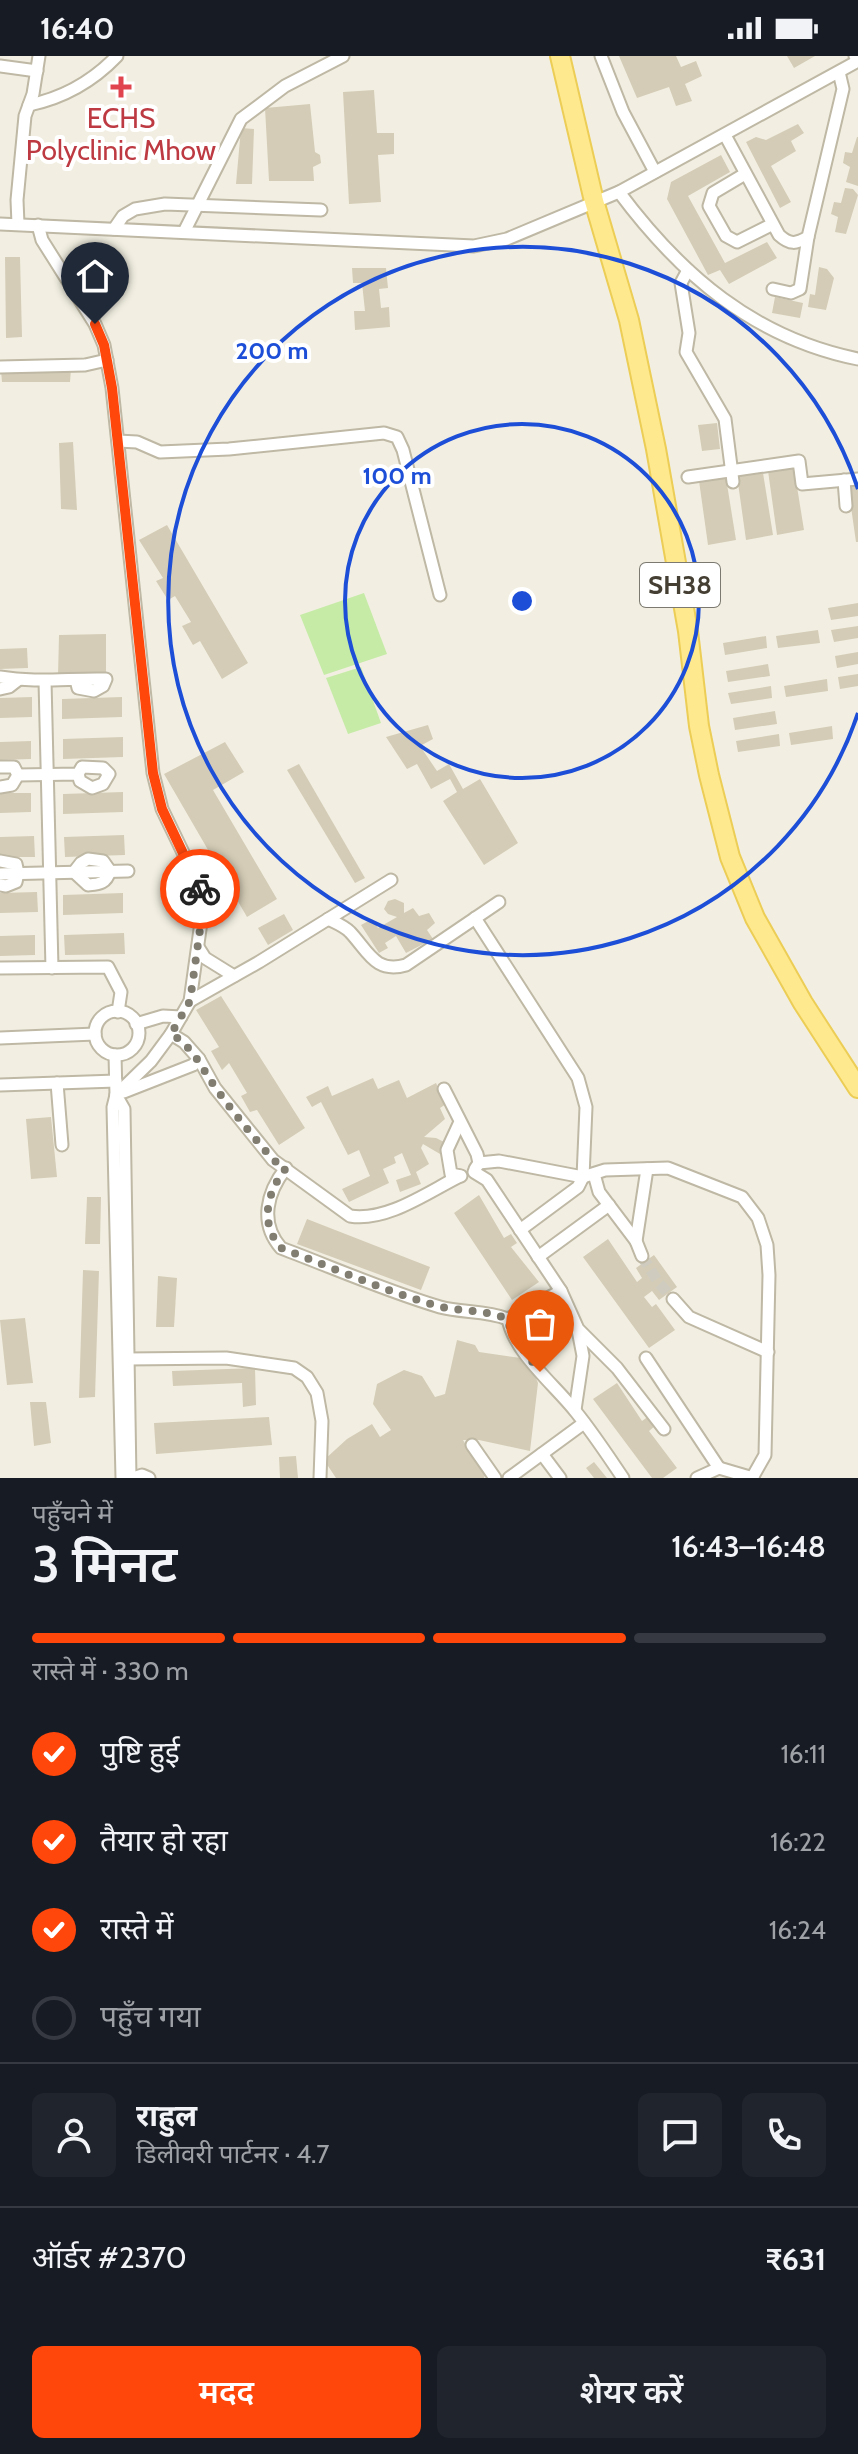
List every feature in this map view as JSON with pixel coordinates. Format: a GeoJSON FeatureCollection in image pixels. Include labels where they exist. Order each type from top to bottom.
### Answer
{"type":"FeatureCollection","features":[{"type":"Feature","properties":{"kind":"main road","name":"SH38"},"geometry":{"type":"LineString","coordinates":[[560,56],[594,201],[629,320],[656,449],[688,631],[699,726],[730,857],[755,918],[811,1016],[858,1088]]}},
{"type":"Feature","properties":{"kind":"street"},"geometry":{"type":"LineString","coordinates":[[18,224],[17,200],[25,116],[39,56]]}},
{"type":"Feature","properties":{"kind":"street"},"geometry":{"type":"LineString","coordinates":[[29,105],[52,101],[78,88],[117,56]]}},
{"type":"Feature","properties":{"kind":"street"},"geometry":{"type":"LineString","coordinates":[[184,232],[241,119],[285,86],[343,56]]}},
{"type":"Feature","properties":{"kind":"street"},"geometry":{"type":"LineString","coordinates":[[601,56],[623,112],[655,172]]}},
{"type":"Feature","properties":{"kind":"street"},"geometry":{"type":"LineString","coordinates":[[0,224],[474,246],[507,239],[619,192],[839,72],[858,61],[855,56]]}},
{"type":"Feature","properties":{"kind":"street"},"geometry":{"type":"LineString","coordinates":[[0,66],[37,71]]}},
{"type":"Feature","properties":{"kind":"street"},"geometry":{"type":"LineString","coordinates":[[773,289],[791,293],[800,289],[808,237],[843,89],[839,72]]}},
{"type":"Feature","properties":{"kind":"street"},"geometry":{"type":"LineString","coordinates":[[725,135],[771,225],[787,243],[797,243],[808,237]]}},
{"type":"Feature","properties":{"kind":"street"},"geometry":{"type":"LineString","coordinates":[[745,174],[713,193],[709,206],[726,236],[737,242],[771,225]]}},
{"type":"Feature","properties":{"kind":"street"},"geometry":{"type":"LineString","coordinates":[[619,192],[643,224],[688,270],[733,308],[767,328],[829,353],[858,359]]}},
{"type":"Feature","properties":{"kind":"street"},"geometry":{"type":"LineString","coordinates":[[114,229],[123,216],[135,209],[165,204],[321,210]]}},
{"type":"Feature","properties":{"kind":"street"},"geometry":{"type":"LineString","coordinates":[[38,225],[42,240],[95,324],[104,345],[112,388],[153,773],[162,809],[202,892],[202,915],[190,1001],[171,1034],[144,1069],[116,1095]]}},
{"type":"Feature","properties":{"kind":"street"},"geometry":{"type":"LineString","coordinates":[[688,270],[681,283],[689,333],[686,352],[725,419],[732,476]]}},
{"type":"Feature","properties":{"kind":"street"},"geometry":{"type":"LineString","coordinates":[[0,367],[85,365],[107,360]]}},
{"type":"Feature","properties":{"kind":"street"},"geometry":{"type":"LineString","coordinates":[[118,441],[137,442],[160,452],[229,449],[384,433],[397,437],[440,595]]}},
{"type":"Feature","properties":{"kind":"street"},"geometry":{"type":"LineString","coordinates":[[688,477],[732,476],[799,461],[802,484],[858,479]]}},
{"type":"Feature","properties":{"kind":"street"},"geometry":{"type":"LineString","coordinates":[[844,480],[846,506]]}},
{"type":"Feature","properties":{"kind":"street"},"geometry":{"type":"LineString","coordinates":[[0,677],[76,680]]}},
{"type":"Feature","properties":{"kind":"street"},"geometry":{"type":"LineString","coordinates":[[0,689],[18,680]]}},
{"type":"Feature","properties":{"kind":"street"},"geometry":{"type":"LineString","coordinates":[[45,681],[52,968]]}},
{"type":"Feature","properties":{"kind":"street"},"geometry":{"type":"LineString","coordinates":[[0,767],[14,767],[18,775]]}},
{"type":"Feature","properties":{"kind":"street"},"geometry":{"type":"LineString","coordinates":[[18,775],[78,774]]}},
{"type":"Feature","properties":{"kind":"street"},"geometry":{"type":"LineString","coordinates":[[0,787],[12,785],[18,775]]}},
{"type":"Feature","properties":{"kind":"street"},"geometry":{"type":"LineString","coordinates":[[0,861],[16,864],[18,873],[16,882],[0,885]]}},
{"type":"Feature","properties":{"kind":"street"},"geometry":{"type":"LineString","coordinates":[[0,874],[128,871]]}},
{"type":"Feature","properties":{"kind":"street"},"geometry":{"type":"LineString","coordinates":[[190,1001],[391,880]]}},
{"type":"Feature","properties":{"kind":"street"},"geometry":{"type":"LineString","coordinates":[[328,919],[350,932],[373,960],[395,968],[406,965],[499,902]]}},
{"type":"Feature","properties":{"kind":"street"},"geometry":{"type":"LineString","coordinates":[[475,918],[582,1087],[586,1107],[589,1176],[636,1241],[642,1256]]}},
{"type":"Feature","properties":{"kind":"street"},"geometry":{"type":"LineString","coordinates":[[198,947],[205,958],[234,976]]}},
{"type":"Feature","properties":{"kind":"street"},"geometry":{"type":"LineString","coordinates":[[0,968],[108,967],[121,992],[118,1012]]}},
{"type":"Feature","properties":{"kind":"street"},"geometry":{"type":"LineString","coordinates":[[118,1012],[129,1015],[136,1024],[138,1039],[129,1051],[115,1055],[101,1049],[95,1034],[102,1017],[118,1012]]}},
{"type":"Feature","properties":{"kind":"street"},"geometry":{"type":"LineString","coordinates":[[136,1024],[163,1016],[181,1017]]}},
{"type":"Feature","properties":{"kind":"street"},"geometry":{"type":"LineString","coordinates":[[0,1038],[95,1034]]}},
{"type":"Feature","properties":{"kind":"street"},"geometry":{"type":"LineString","coordinates":[[171,1034],[184,1042],[199,1059],[215,1088],[273,1160],[350,1216],[365,1218],[382,1215],[476,1167],[499,1161],[589,1176]]}},
{"type":"Feature","properties":{"kind":"street"},"geometry":{"type":"LineString","coordinates":[[115,1055],[116,1095],[113,1107],[122,1478]]}},
{"type":"Feature","properties":{"kind":"street"},"geometry":{"type":"LineString","coordinates":[[116,1095],[193,1065],[199,1059]]}},
{"type":"Feature","properties":{"kind":"street"},"geometry":{"type":"LineString","coordinates":[[0,1085],[116,1081]]}},
{"type":"Feature","properties":{"kind":"street"},"geometry":{"type":"LineString","coordinates":[[57,1083],[62,1145]]}},
{"type":"Feature","properties":{"kind":"street"},"geometry":{"type":"LineString","coordinates":[[444,1089],[476,1167],[561,1291],[578,1329],[583,1356],[575,1410]]}},
{"type":"Feature","properties":{"kind":"street"},"geometry":{"type":"LineString","coordinates":[[116,1095],[124,1109],[127,1359],[132,1478],[142,1475],[149,1478]]}},
{"type":"Feature","properties":{"kind":"street"},"geometry":{"type":"LineString","coordinates":[[459,1124],[447,1150],[451,1174],[460,1176]]}},
{"type":"Feature","properties":{"kind":"street"},"geometry":{"type":"LineString","coordinates":[[286,1168],[275,1181],[269,1198],[271,1236],[281,1248],[447,1309],[496,1314],[508,1319]]}},
{"type":"Feature","properties":{"kind":"street"},"geometry":{"type":"LineString","coordinates":[[520,1230],[589,1176],[605,1170],[668,1168],[742,1197],[758,1218],[767,1245],[769,1275],[765,1455],[752,1478],[719,1468],[646,1358]]}},
{"type":"Feature","properties":{"kind":"street"},"geometry":{"type":"LineString","coordinates":[[636,1241],[647,1169]]}},
{"type":"Feature","properties":{"kind":"street"},"geometry":{"type":"LineString","coordinates":[[538,1257],[609,1205]]}},
{"type":"Feature","properties":{"kind":"street"},"geometry":{"type":"LineString","coordinates":[[508,1319],[561,1291]]}},
{"type":"Feature","properties":{"kind":"street"},"geometry":{"type":"LineString","coordinates":[[673,1299],[689,1317],[768,1352]]}},
{"type":"Feature","properties":{"kind":"street"},"geometry":{"type":"LineString","coordinates":[[508,1319],[511,1333],[555,1391],[575,1410],[623,1478]]}},
{"type":"Feature","properties":{"kind":"street"},"geometry":{"type":"LineString","coordinates":[[578,1329],[617,1368],[664,1429]]}},
{"type":"Feature","properties":{"kind":"street"},"geometry":{"type":"LineString","coordinates":[[127,1359],[226,1358],[294,1368],[307,1377],[317,1393],[322,1421],[320,1478]]}},
{"type":"Feature","properties":{"kind":"street"},"geometry":{"type":"LineString","coordinates":[[509,1478],[584,1423]]}},
{"type":"Feature","properties":{"kind":"street"},"geometry":{"type":"LineString","coordinates":[[472,1445],[495,1478]]}},
{"type":"Feature","properties":{"kind":"street"},"geometry":{"type":"LineString","coordinates":[[542,1454],[560,1478]]}},
{"type":"Feature","properties":{"kind":"street"},"geometry":{"type":"LineString","coordinates":[[697,1478],[719,1468]]}},
{"type":"Feature","properties":{"kind":"green space"},"geometry":{"type":"Polygon","coordinates":[[[364,593],[387,654],[324,675],[300,615],[364,593]]]}},
{"type":"Feature","properties":{"kind":"green space"},"geometry":{"type":"Polygon","coordinates":[[[361,667],[381,723],[348,734],[326,678],[361,667]]]}},
{"type":"Feature","properties":{"kind":"building"},"geometry":{"type":"Polygon","coordinates":[[[619,56],[676,56],[681,67],[696,61],[702,76],[685,84],[692,101],[676,106],[669,87],[637,98],[619,56]]]}},
{"type":"Feature","properties":{"kind":"building"},"geometry":{"type":"Polygon","coordinates":[[[787,56],[815,56],[794,68],[787,56]]]}},
{"type":"Feature","properties":{"kind":"building"},"geometry":{"type":"Polygon","coordinates":[[[374,90],[377,133],[394,133],[394,154],[378,155],[381,202],[349,204],[343,92],[374,90]]]}},
{"type":"Feature","properties":{"kind":"building"},"geometry":{"type":"Polygon","coordinates":[[[310,104],[315,152],[320,155],[321,163],[313,167],[314,181],[269,181],[265,108],[310,104]]]}},
{"type":"Feature","properties":{"kind":"building"},"geometry":{"type":"Polygon","coordinates":[[[798,124],[804,133],[791,141],[796,151],[771,166],[791,202],[780,208],[746,142],[756,137],[766,140],[798,124]]]}},
{"type":"Feature","properties":{"kind":"building"},"geometry":{"type":"Polygon","coordinates":[[[241,128],[254,129],[252,184],[236,184],[241,128]]]}},
{"type":"Feature","properties":{"kind":"building"},"geometry":{"type":"Polygon","coordinates":[[[857,137],[858,186],[846,182],[850,167],[843,163],[845,152],[852,153],[857,137]]]}},
{"type":"Feature","properties":{"kind":"building"},"geometry":{"type":"Polygon","coordinates":[[[721,155],[730,172],[688,196],[725,263],[767,242],[777,258],[729,284],[720,270],[708,275],[667,199],[671,182],[721,155]]]}},
{"type":"Feature","properties":{"kind":"building"},"geometry":{"type":"Polygon","coordinates":[[[845,188],[853,189],[858,195],[846,234],[835,232],[838,217],[831,214],[834,202],[841,203],[845,188]]]}},
{"type":"Feature","properties":{"kind":"building"},"geometry":{"type":"Polygon","coordinates":[[[5,257],[20,257],[22,337],[6,338],[5,257]]]}},
{"type":"Feature","properties":{"kind":"building"},"geometry":{"type":"Polygon","coordinates":[[[819,267],[827,269],[834,278],[826,310],[808,307],[810,294],[815,295],[819,267]]]}},
{"type":"Feature","properties":{"kind":"building"},"geometry":{"type":"Polygon","coordinates":[[[352,268],[386,268],[388,288],[379,289],[381,308],[389,307],[390,327],[355,330],[354,311],[365,311],[362,283],[353,283],[352,268]]]}},
{"type":"Feature","properties":{"kind":"building"},"geometry":{"type":"Polygon","coordinates":[[[775,297],[803,303],[800,318],[772,313],[775,297]]]}},
{"type":"Feature","properties":{"kind":"building"},"geometry":{"type":"Polygon","coordinates":[[[71,369],[70,382],[2,382],[1,370],[71,369]]]}},
{"type":"Feature","properties":{"kind":"building"},"geometry":{"type":"Polygon","coordinates":[[[717,423],[720,449],[702,451],[698,425],[717,423]]]}},
{"type":"Feature","properties":{"kind":"building"},"geometry":{"type":"Polygon","coordinates":[[[73,442],[77,510],[61,509],[59,443],[73,442]]]}},
{"type":"Feature","properties":{"kind":"building"},"geometry":{"type":"Polygon","coordinates":[[[794,468],[804,530],[777,535],[768,471],[794,468]]]}},
{"type":"Feature","properties":{"kind":"building"},"geometry":{"type":"Polygon","coordinates":[[[763,473],[773,535],[746,540],[737,476],[763,473]]]}},
{"type":"Feature","properties":{"kind":"building"},"geometry":{"type":"Polygon","coordinates":[[[726,478],[736,540],[708,545],[699,481],[726,478]]]}},
{"type":"Feature","properties":{"kind":"building"},"geometry":{"type":"Polygon","coordinates":[[[858,484],[858,542],[856,542],[848,486],[858,484]]]}},
{"type":"Feature","properties":{"kind":"building"},"geometry":{"type":"Polygon","coordinates":[[[167,525],[248,663],[222,679],[200,641],[193,645],[182,626],[191,622],[175,596],[168,600],[156,581],[163,578],[139,540],[167,525]]]}},
{"type":"Feature","properties":{"kind":"building"},"geometry":{"type":"Polygon","coordinates":[[[858,603],[858,616],[831,620],[828,608],[858,603]]]}},
{"type":"Feature","properties":{"kind":"building"},"geometry":{"type":"Polygon","coordinates":[[[858,626],[858,638],[834,642],[831,630],[858,626]]]}},
{"type":"Feature","properties":{"kind":"building"},"geometry":{"type":"Polygon","coordinates":[[[818,630],[820,643],[778,648],[776,636],[818,630]]]}},
{"type":"Feature","properties":{"kind":"building"},"geometry":{"type":"Polygon","coordinates":[[[106,634],[106,674],[58,676],[59,635],[106,634]]]}},
{"type":"Feature","properties":{"kind":"building"},"geometry":{"type":"Polygon","coordinates":[[[766,636],[767,648],[725,655],[723,643],[766,636]]]}},
{"type":"Feature","properties":{"kind":"building"},"geometry":{"type":"Polygon","coordinates":[[[27,648],[28,668],[0,669],[0,649],[27,648]]]}},
{"type":"Feature","properties":{"kind":"building"},"geometry":{"type":"Polygon","coordinates":[[[858,652],[858,664],[837,668],[835,656],[858,652]]]}},
{"type":"Feature","properties":{"kind":"building"},"geometry":{"type":"Polygon","coordinates":[[[768,664],[770,676],[728,682],[726,671],[768,664]]]}},
{"type":"Feature","properties":{"kind":"building"},"geometry":{"type":"Polygon","coordinates":[[[858,674],[858,686],[840,689],[838,677],[858,674]]]}},
{"type":"Feature","properties":{"kind":"building"},"geometry":{"type":"Polygon","coordinates":[[[827,679],[828,691],[786,697],[784,686],[827,679]]]}},
{"type":"Feature","properties":{"kind":"building"},"geometry":{"type":"Polygon","coordinates":[[[771,686],[772,698],[731,704],[728,693],[771,686]]]}},
{"type":"Feature","properties":{"kind":"building"},"geometry":{"type":"Polygon","coordinates":[[[32,697],[32,717],[0,718],[0,698],[32,697]]]}},
{"type":"Feature","properties":{"kind":"building"},"geometry":{"type":"Polygon","coordinates":[[[122,697],[122,717],[62,719],[62,699],[122,697]]]}},
{"type":"Feature","properties":{"kind":"building"},"geometry":{"type":"Polygon","coordinates":[[[775,711],[777,724],[735,730],[733,718],[775,711]]]}},
{"type":"Feature","properties":{"kind":"building"},"geometry":{"type":"Polygon","coordinates":[[[428,725],[433,739],[420,746],[437,771],[449,764],[463,789],[480,779],[518,843],[484,865],[443,801],[457,792],[450,779],[431,789],[417,764],[407,769],[386,737],[428,725]]]}},
{"type":"Feature","properties":{"kind":"building"},"geometry":{"type":"Polygon","coordinates":[[[832,726],[833,739],[791,745],[789,733],[832,726]]]}},
{"type":"Feature","properties":{"kind":"building"},"geometry":{"type":"Polygon","coordinates":[[[779,734],[780,746],[738,752],[736,741],[779,734]]]}},
{"type":"Feature","properties":{"kind":"building"},"geometry":{"type":"Polygon","coordinates":[[[123,737],[123,757],[63,759],[63,739],[123,737]]]}},
{"type":"Feature","properties":{"kind":"building"},"geometry":{"type":"Polygon","coordinates":[[[31,741],[31,759],[0,760],[0,742],[31,741]]]}},
{"type":"Feature","properties":{"kind":"building"},"geometry":{"type":"Polygon","coordinates":[[[225,742],[244,772],[213,790],[277,899],[247,917],[164,774],[225,742]]]}},
{"type":"Feature","properties":{"kind":"building"},"geometry":{"type":"Polygon","coordinates":[[[299,764],[365,878],[355,883],[287,770],[299,764]]]}},
{"type":"Feature","properties":{"kind":"building"},"geometry":{"type":"Polygon","coordinates":[[[123,792],[123,812],[63,814],[63,794],[123,792]]]}},
{"type":"Feature","properties":{"kind":"building"},"geometry":{"type":"Polygon","coordinates":[[[0,793],[31,793],[31,812],[0,813],[0,793]]]}},
{"type":"Feature","properties":{"kind":"building"},"geometry":{"type":"Polygon","coordinates":[[[124,835],[125,855],[65,857],[64,837],[124,835]]]}},
{"type":"Feature","properties":{"kind":"building"},"geometry":{"type":"Polygon","coordinates":[[[34,836],[35,857],[0,857],[0,837],[34,836]]]}},
{"type":"Feature","properties":{"kind":"building"},"geometry":{"type":"Polygon","coordinates":[[[37,892],[38,912],[0,913],[0,893],[37,892]]]}},
{"type":"Feature","properties":{"kind":"building"},"geometry":{"type":"Polygon","coordinates":[[[123,893],[123,913],[63,915],[63,895],[123,893]]]}},
{"type":"Feature","properties":{"kind":"building"},"geometry":{"type":"Polygon","coordinates":[[[395,899],[404,903],[404,913],[413,908],[419,916],[429,913],[435,923],[427,930],[433,939],[406,953],[396,936],[385,943],[388,948],[379,953],[361,925],[372,919],[378,928],[397,917],[384,909],[388,901],[395,899]]]}},
{"type":"Feature","properties":{"kind":"building"},"geometry":{"type":"Polygon","coordinates":[[[284,914],[293,930],[268,945],[258,928],[284,914]]]}},
{"type":"Feature","properties":{"kind":"building"},"geometry":{"type":"Polygon","coordinates":[[[124,933],[125,954],[65,955],[64,935],[124,933]]]}},
{"type":"Feature","properties":{"kind":"building"},"geometry":{"type":"Polygon","coordinates":[[[35,935],[35,955],[0,956],[0,936],[35,935]]]}},
{"type":"Feature","properties":{"kind":"building"},"geometry":{"type":"Polygon","coordinates":[[[221,996],[305,1128],[279,1145],[257,1110],[250,1112],[241,1096],[247,1093],[229,1063],[222,1070],[211,1051],[219,1047],[196,1010],[221,996]]]}},
{"type":"Feature","properties":{"kind":"building"},"geometry":{"type":"Polygon","coordinates":[[[373,1078],[378,1089],[399,1080],[407,1098],[436,1083],[446,1104],[440,1108],[445,1119],[424,1137],[444,1142],[440,1154],[423,1144],[421,1148],[429,1164],[416,1172],[421,1184],[400,1192],[396,1180],[411,1175],[402,1153],[394,1157],[396,1163],[383,1169],[389,1183],[349,1202],[342,1189],[370,1176],[359,1150],[348,1155],[321,1102],[312,1107],[306,1097],[328,1086],[332,1096],[373,1078]]]}},
{"type":"Feature","properties":{"kind":"building"},"geometry":{"type":"Polygon","coordinates":[[[51,1117],[57,1177],[31,1179],[26,1119],[51,1117]]]}},
{"type":"Feature","properties":{"kind":"building"},"geometry":{"type":"Polygon","coordinates":[[[479,1195],[504,1238],[511,1234],[517,1243],[511,1247],[539,1282],[512,1300],[454,1213],[479,1195]]]}},
{"type":"Feature","properties":{"kind":"building"},"geometry":{"type":"Polygon","coordinates":[[[87,1197],[101,1197],[100,1244],[85,1244],[87,1197]]]}},
{"type":"Feature","properties":{"kind":"building"},"geometry":{"type":"Polygon","coordinates":[[[307,1219],[430,1267],[421,1290],[297,1244],[307,1219]]]}},
{"type":"Feature","properties":{"kind":"building"},"geometry":{"type":"Polygon","coordinates":[[[608,1239],[637,1282],[642,1278],[636,1268],[654,1255],[677,1287],[659,1300],[652,1291],[644,1297],[652,1307],[656,1304],[675,1330],[649,1348],[583,1257],[608,1239]]]}},
{"type":"Feature","properties":{"kind":"building"},"geometry":{"type":"Polygon","coordinates":[[[83,1270],[99,1271],[95,1397],[79,1398],[83,1270]]]}},
{"type":"Feature","properties":{"kind":"building"},"geometry":{"type":"Polygon","coordinates":[[[158,1276],[177,1278],[174,1327],[156,1327],[158,1276]]]}},
{"type":"Feature","properties":{"kind":"building"},"geometry":{"type":"Polygon","coordinates":[[[25,1318],[33,1383],[7,1385],[0,1320],[25,1318]]]}},
{"type":"Feature","properties":{"kind":"building"},"geometry":{"type":"Polygon","coordinates":[[[457,1340],[475,1345],[479,1352],[528,1359],[538,1383],[530,1451],[479,1440],[463,1440],[484,1478],[336,1478],[324,1460],[347,1439],[372,1424],[380,1437],[391,1430],[373,1404],[377,1384],[404,1370],[422,1376],[435,1397],[445,1394],[457,1340]]]}},
{"type":"Feature","properties":{"kind":"building"},"geometry":{"type":"Polygon","coordinates":[[[255,1368],[256,1405],[243,1407],[242,1383],[173,1386],[172,1371],[255,1368]]]}},
{"type":"Feature","properties":{"kind":"building"},"geometry":{"type":"Polygon","coordinates":[[[617,1383],[642,1421],[649,1416],[656,1425],[649,1431],[677,1468],[663,1478],[652,1478],[593,1399],[617,1383]]]}},
{"type":"Feature","properties":{"kind":"building"},"geometry":{"type":"Polygon","coordinates":[[[30,1402],[46,1402],[51,1443],[34,1446],[30,1402]]]}},
{"type":"Feature","properties":{"kind":"building"},"geometry":{"type":"Polygon","coordinates":[[[269,1417],[272,1445],[156,1454],[154,1423],[269,1417]]]}},
{"type":"Feature","properties":{"kind":"building"},"geometry":{"type":"Polygon","coordinates":[[[296,1456],[298,1478],[280,1478],[279,1457],[296,1456]]]}},
{"type":"Feature","properties":{"kind":"building"},"geometry":{"type":"Polygon","coordinates":[[[594,1462],[607,1478],[594,1478],[586,1468],[594,1462]]]}},
{"type":"Feature","properties":{"kind":"tunnel"},"geometry":{"type":"LineString","coordinates":[[642,1256],[673,1299]]}},
{"type":"Feature","properties":{"kind":"way so far"},"geometry":{"type":"LineString","coordinates":[[200,889],[202,915],[190,1001],[171,1034],[184,1042],[199,1059],[215,1088],[273,1160],[286,1168],[275,1181],[269,1198],[271,1236],[281,1248],[422,1301],[447,1309],[496,1314],[508,1319],[511,1333],[540,1372]]}},
{"type":"Feature","properties":{"kind":"place","name":"ECHS Polyclinic Mhow"},"geometry":{"type":"Point","coordinates":[121,87]}},
{"type":"Feature","properties":{"kind":"route"},"geometry":{"type":"LineString","coordinates":[[95,324],[104,345],[112,388],[153,773],[162,809],[200,889]]}}]}
